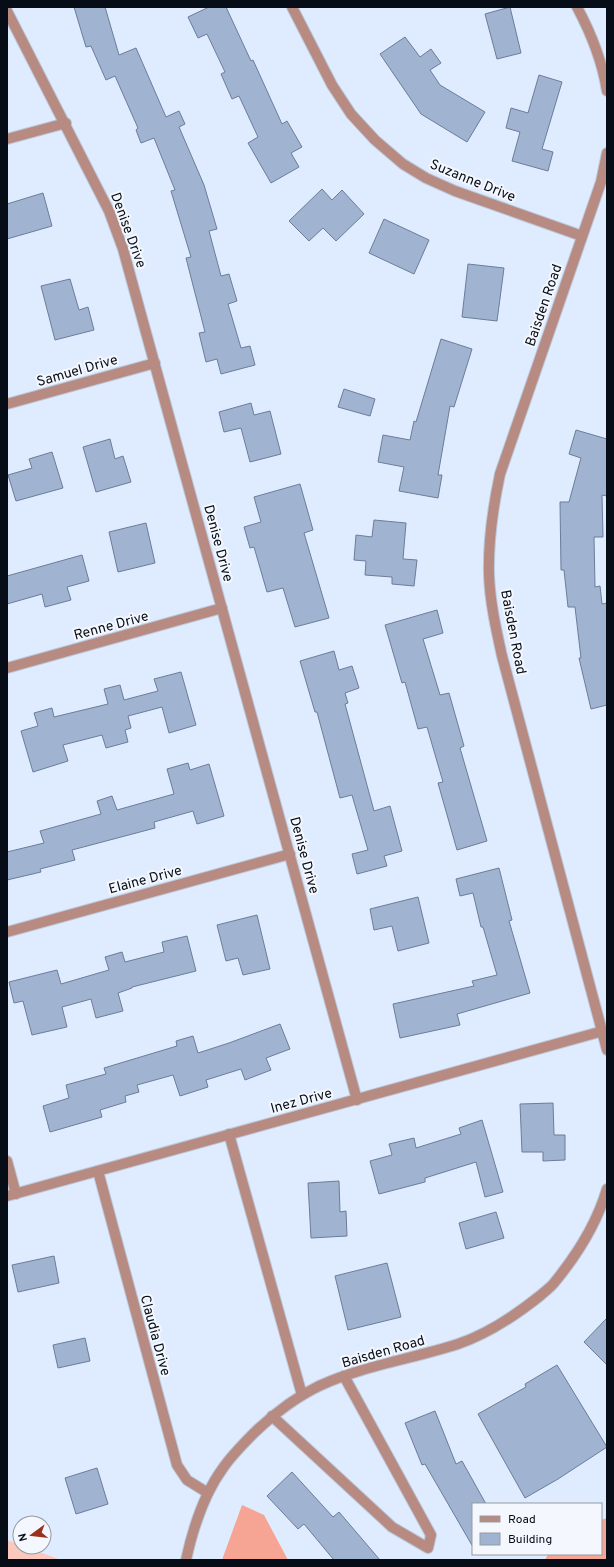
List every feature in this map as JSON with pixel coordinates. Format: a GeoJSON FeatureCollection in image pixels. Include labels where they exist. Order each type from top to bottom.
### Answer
{"type":"FeatureCollection","features":[{"type":"Feature","properties":{"kind":"street","name":"Suzanne Drive"},"geometry":{"type":"LineString","coordinates":[[292,7],[332,85],[351,114],[375,140],[403,164],[426,178],[455,191],[582,236]]}},
{"type":"Feature","properties":{"kind":"street"},"geometry":{"type":"LineString","coordinates":[[578,7],[600,56],[607,91]]}},
{"type":"Feature","properties":{"kind":"street","name":"Denise Drive"},"geometry":{"type":"LineString","coordinates":[[7,11],[110,211],[123,249],[357,1100]]}},
{"type":"Feature","properties":{"kind":"street"},"geometry":{"type":"LineString","coordinates":[[7,140],[66,123]]}},
{"type":"Feature","properties":{"kind":"street","name":"Baisden Road"},"geometry":{"type":"LineString","coordinates":[[607,153],[601,182],[500,474],[494,503],[490,536],[489,575],[494,617],[502,656],[607,1050]]}},
{"type":"Feature","properties":{"kind":"street","name":"Samuel Drive"},"geometry":{"type":"LineString","coordinates":[[7,404],[155,362]]}},
{"type":"Feature","properties":{"kind":"street","name":"Renne Drive"},"geometry":{"type":"LineString","coordinates":[[7,668],[222,608]]}},
{"type":"Feature","properties":{"kind":"street","name":"Elaine Drive"},"geometry":{"type":"LineString","coordinates":[[7,932],[290,854]]}},
{"type":"Feature","properties":{"kind":"street","name":"Inez Drive"},"geometry":{"type":"LineString","coordinates":[[12,1195],[603,1031]]}},
{"type":"Feature","properties":{"kind":"street"},"geometry":{"type":"LineString","coordinates":[[229,1134],[302,1395]]}},
{"type":"Feature","properties":{"kind":"street"},"geometry":{"type":"LineString","coordinates":[[7,1161],[12,1195]]}},
{"type":"Feature","properties":{"kind":"street","name":"Claudia Drive"},"geometry":{"type":"LineString","coordinates":[[98,1170],[177,1465],[187,1480],[208,1493]]}},
{"type":"Feature","properties":{"kind":"street","name":"Baisden Road"},"geometry":{"type":"LineString","coordinates":[[186,1560],[192,1535],[208,1493],[222,1468],[272,1416],[302,1395],[344,1376],[459,1344],[500,1325],[530,1304],[553,1284],[579,1249],[592,1227],[607,1189]]}},
{"type":"Feature","properties":{"kind":"street"},"geometry":{"type":"LineString","coordinates":[[272,1416],[392,1527],[428,1548],[431,1535],[344,1376]]}},
{"type":"Feature","properties":{"kind":"shaded area"},"geometry":{"type":"Polygon","coordinates":[[[242,1505],[264,1515],[288,1560],[222,1560],[242,1505]]]}},
{"type":"Feature","properties":{"kind":"shaded area"},"geometry":{"type":"Polygon","coordinates":[[[607,1518],[607,1560],[545,1560],[548,1555],[602,1555],[602,1520],[607,1518]]]}},
{"type":"Feature","properties":{"kind":"shaded area"},"geometry":{"type":"Polygon","coordinates":[[[7,1540],[12,1542],[12,1555],[48,1555],[61,1560],[7,1560],[7,1540]]]}},
{"type":"Feature","properties":{"kind":"building"},"geometry":{"type":"Polygon","coordinates":[[[74,7],[105,7],[119,55],[136,48],[166,117],[179,111],[185,124],[179,127],[204,185],[217,229],[209,231],[221,276],[229,274],[237,301],[228,304],[241,348],[250,346],[255,365],[221,374],[217,359],[206,362],[199,333],[205,332],[186,258],[191,257],[171,191],[175,190],[154,138],[141,143],[136,130],[138,128],[115,76],[106,80],[91,46],[86,47],[74,7]]]}},
{"type":"Feature","properties":{"kind":"building"},"geometry":{"type":"Polygon","coordinates":[[[209,7],[226,7],[251,61],[253,60],[282,124],[287,121],[302,147],[291,153],[299,167],[271,183],[248,143],[258,137],[239,96],[232,99],[221,74],[225,72],[207,34],[198,38],[188,17],[209,7]]]}},
{"type":"Feature","properties":{"kind":"building"},"geometry":{"type":"Polygon","coordinates":[[[510,7],[521,53],[497,59],[485,14],[510,7]]]}},
{"type":"Feature","properties":{"kind":"building"},"geometry":{"type":"Polygon","coordinates":[[[405,37],[420,57],[431,49],[441,63],[430,70],[440,85],[485,112],[467,142],[421,114],[380,54],[405,37]]]}},
{"type":"Feature","properties":{"kind":"building"},"geometry":{"type":"Polygon","coordinates":[[[539,75],[562,82],[542,149],[553,152],[548,171],[512,161],[520,132],[506,128],[511,108],[528,113],[539,75]]]}},
{"type":"Feature","properties":{"kind":"building"},"geometry":{"type":"Polygon","coordinates":[[[322,189],[332,200],[342,190],[364,214],[336,241],[323,228],[309,241],[289,221],[322,189]]]}},
{"type":"Feature","properties":{"kind":"building"},"geometry":{"type":"Polygon","coordinates":[[[43,193],[52,226],[7,239],[7,204],[43,193]]]}},
{"type":"Feature","properties":{"kind":"building"},"geometry":{"type":"Polygon","coordinates":[[[384,219],[429,240],[414,274],[369,253],[384,219]]]}},
{"type":"Feature","properties":{"kind":"building"},"geometry":{"type":"Polygon","coordinates":[[[468,264],[504,268],[497,321],[462,317],[468,264]]]}},
{"type":"Feature","properties":{"kind":"building"},"geometry":{"type":"Polygon","coordinates":[[[70,279],[79,310],[88,307],[94,330],[55,340],[41,286],[70,279]]]}},
{"type":"Feature","properties":{"kind":"building"},"geometry":{"type":"Polygon","coordinates":[[[441,339],[472,349],[454,407],[450,406],[438,475],[442,475],[438,498],[399,491],[404,467],[378,462],[383,435],[410,440],[414,421],[416,422],[441,339]]]}},
{"type":"Feature","properties":{"kind":"building"},"geometry":{"type":"Polygon","coordinates":[[[344,389],[375,399],[370,416],[338,407],[344,389]]]}},
{"type":"Feature","properties":{"kind":"building"},"geometry":{"type":"Polygon","coordinates":[[[251,403],[254,415],[270,411],[281,454],[250,462],[241,428],[224,432],[219,412],[251,403]]]}},
{"type":"Feature","properties":{"kind":"building"},"geometry":{"type":"Polygon","coordinates":[[[576,430],[607,439],[607,496],[602,495],[603,537],[594,537],[595,587],[600,586],[602,604],[607,603],[607,705],[591,709],[579,658],[581,658],[575,607],[568,607],[564,570],[561,570],[560,502],[569,502],[581,458],[569,454],[576,430]]]}},
{"type":"Feature","properties":{"kind":"building"},"geometry":{"type":"Polygon","coordinates":[[[110,439],[115,459],[123,456],[131,482],[96,492],[83,447],[110,439]]]}},
{"type":"Feature","properties":{"kind":"building"},"geometry":{"type":"Polygon","coordinates":[[[52,452],[63,488],[16,501],[8,475],[32,468],[29,459],[52,452]]]}},
{"type":"Feature","properties":{"kind":"building"},"geometry":{"type":"Polygon","coordinates":[[[300,484],[313,530],[304,533],[329,618],[295,627],[283,588],[267,592],[254,547],[250,548],[244,527],[261,522],[254,497],[300,484]]]}},
{"type":"Feature","properties":{"kind":"building"},"geometry":{"type":"Polygon","coordinates":[[[374,520],[406,523],[403,559],[417,560],[414,586],[392,584],[392,577],[365,575],[366,561],[354,560],[356,535],[372,537],[374,520]]]}},
{"type":"Feature","properties":{"kind":"building"},"geometry":{"type":"Polygon","coordinates":[[[146,523],[155,563],[118,572],[109,532],[146,523]]]}},
{"type":"Feature","properties":{"kind":"building"},"geometry":{"type":"Polygon","coordinates":[[[82,555],[89,581],[67,587],[71,600],[45,607],[42,594],[7,604],[7,576],[82,555]]]}},
{"type":"Feature","properties":{"kind":"building"},"geometry":{"type":"Polygon","coordinates":[[[437,610],[443,633],[423,639],[440,695],[449,693],[464,746],[460,748],[487,841],[457,850],[438,783],[443,782],[427,727],[418,729],[405,682],[402,683],[385,625],[437,610]]]}},
{"type":"Feature","properties":{"kind":"building"},"geometry":{"type":"Polygon","coordinates":[[[334,651],[339,670],[352,666],[359,688],[345,693],[348,703],[345,704],[374,811],[390,806],[402,851],[384,856],[387,866],[357,874],[352,854],[368,850],[352,795],[340,798],[317,712],[315,712],[300,661],[334,651]]]}},
{"type":"Feature","properties":{"kind":"building"},"geometry":{"type":"Polygon","coordinates":[[[181,672],[196,725],[169,733],[162,707],[128,716],[131,728],[125,730],[128,742],[106,748],[102,735],[63,745],[68,761],[33,772],[21,731],[38,726],[34,713],[52,708],[54,717],[108,704],[104,689],[120,685],[124,700],[158,691],[154,679],[181,672]]]}},
{"type":"Feature","properties":{"kind":"building"},"geometry":{"type":"Polygon","coordinates":[[[188,763],[190,770],[209,764],[224,816],[197,824],[193,811],[154,822],[155,828],[72,850],[75,860],[40,869],[41,872],[7,880],[7,852],[44,843],[40,831],[101,814],[97,801],[112,796],[117,810],[174,794],[167,769],[188,763]]]}},
{"type":"Feature","properties":{"kind":"building"},"geometry":{"type":"Polygon","coordinates":[[[499,868],[512,920],[509,921],[530,993],[457,1014],[460,1025],[400,1038],[393,1004],[474,986],[472,981],[497,975],[483,927],[481,927],[473,893],[460,896],[456,879],[499,868]]]}},
{"type":"Feature","properties":{"kind":"building"},"geometry":{"type":"Polygon","coordinates":[[[418,897],[429,943],[398,951],[392,926],[374,930],[370,909],[418,897]]]}},
{"type":"Feature","properties":{"kind":"building"},"geometry":{"type":"Polygon","coordinates":[[[257,915],[270,969],[243,975],[238,958],[226,961],[217,925],[257,915]]]}},
{"type":"Feature","properties":{"kind":"building"},"geometry":{"type":"Polygon","coordinates":[[[187,936],[196,971],[132,987],[118,993],[123,1011],[96,1018],[91,999],[62,1007],[67,1027],[32,1035],[23,1001],[14,1003],[9,982],[57,970],[61,984],[109,970],[105,957],[122,952],[125,962],[164,952],[162,942],[187,936]]]}},
{"type":"Feature","properties":{"kind":"building"},"geometry":{"type":"Polygon","coordinates":[[[280,1024],[290,1049],[266,1058],[271,1070],[245,1080],[241,1069],[206,1080],[208,1087],[180,1096],[173,1075],[137,1085],[139,1092],[125,1096],[126,1102],[100,1110],[102,1117],[50,1132],[43,1106],[69,1098],[66,1085],[106,1074],[104,1068],[177,1046],[176,1041],[193,1036],[198,1053],[280,1024]]]}},
{"type":"Feature","properties":{"kind":"building"},"geometry":{"type":"Polygon","coordinates":[[[553,1103],[554,1135],[565,1135],[565,1160],[543,1161],[543,1152],[522,1152],[520,1104],[553,1103]]]}},
{"type":"Feature","properties":{"kind":"building"},"geometry":{"type":"Polygon","coordinates":[[[482,1120],[503,1192],[485,1197],[476,1162],[425,1178],[425,1182],[379,1194],[370,1161],[392,1155],[389,1144],[414,1138],[416,1148],[461,1134],[459,1128],[482,1120]]]}},
{"type":"Feature","properties":{"kind":"building"},"geometry":{"type":"Polygon","coordinates":[[[339,1181],[340,1212],[346,1211],[347,1236],[311,1238],[308,1183],[339,1181]]]}},
{"type":"Feature","properties":{"kind":"building"},"geometry":{"type":"Polygon","coordinates":[[[496,1212],[504,1238],[466,1249],[459,1223],[496,1212]]]}},
{"type":"Feature","properties":{"kind":"building"},"geometry":{"type":"Polygon","coordinates":[[[54,1256],[59,1283],[18,1292],[12,1265],[54,1256]]]}},
{"type":"Feature","properties":{"kind":"building"},"geometry":{"type":"Polygon","coordinates":[[[387,1263],[401,1317],[348,1330],[335,1276],[387,1263]]]}},
{"type":"Feature","properties":{"kind":"building"},"geometry":{"type":"Polygon","coordinates":[[[607,1318],[607,1365],[584,1342],[607,1318]]]}},
{"type":"Feature","properties":{"kind":"building"},"geometry":{"type":"Polygon","coordinates":[[[85,1338],[90,1361],[58,1368],[53,1345],[85,1338]]]}},
{"type":"Feature","properties":{"kind":"building"},"geometry":{"type":"Polygon","coordinates":[[[557,1365],[607,1447],[558,1479],[525,1498],[478,1414],[526,1387],[525,1384],[557,1365]]]}},
{"type":"Feature","properties":{"kind":"building"},"geometry":{"type":"Polygon","coordinates":[[[435,1411],[456,1464],[462,1461],[485,1503],[472,1503],[472,1545],[425,1464],[422,1465],[405,1423],[435,1411]]]}},
{"type":"Feature","properties":{"kind":"building"},"geometry":{"type":"Polygon","coordinates":[[[97,1468],[108,1504],[76,1514],[65,1478],[97,1468]]]}},
{"type":"Feature","properties":{"kind":"building"},"geometry":{"type":"Polygon","coordinates":[[[292,1472],[333,1517],[339,1512],[380,1560],[334,1560],[304,1524],[298,1529],[267,1496],[292,1472]]]}}]}
